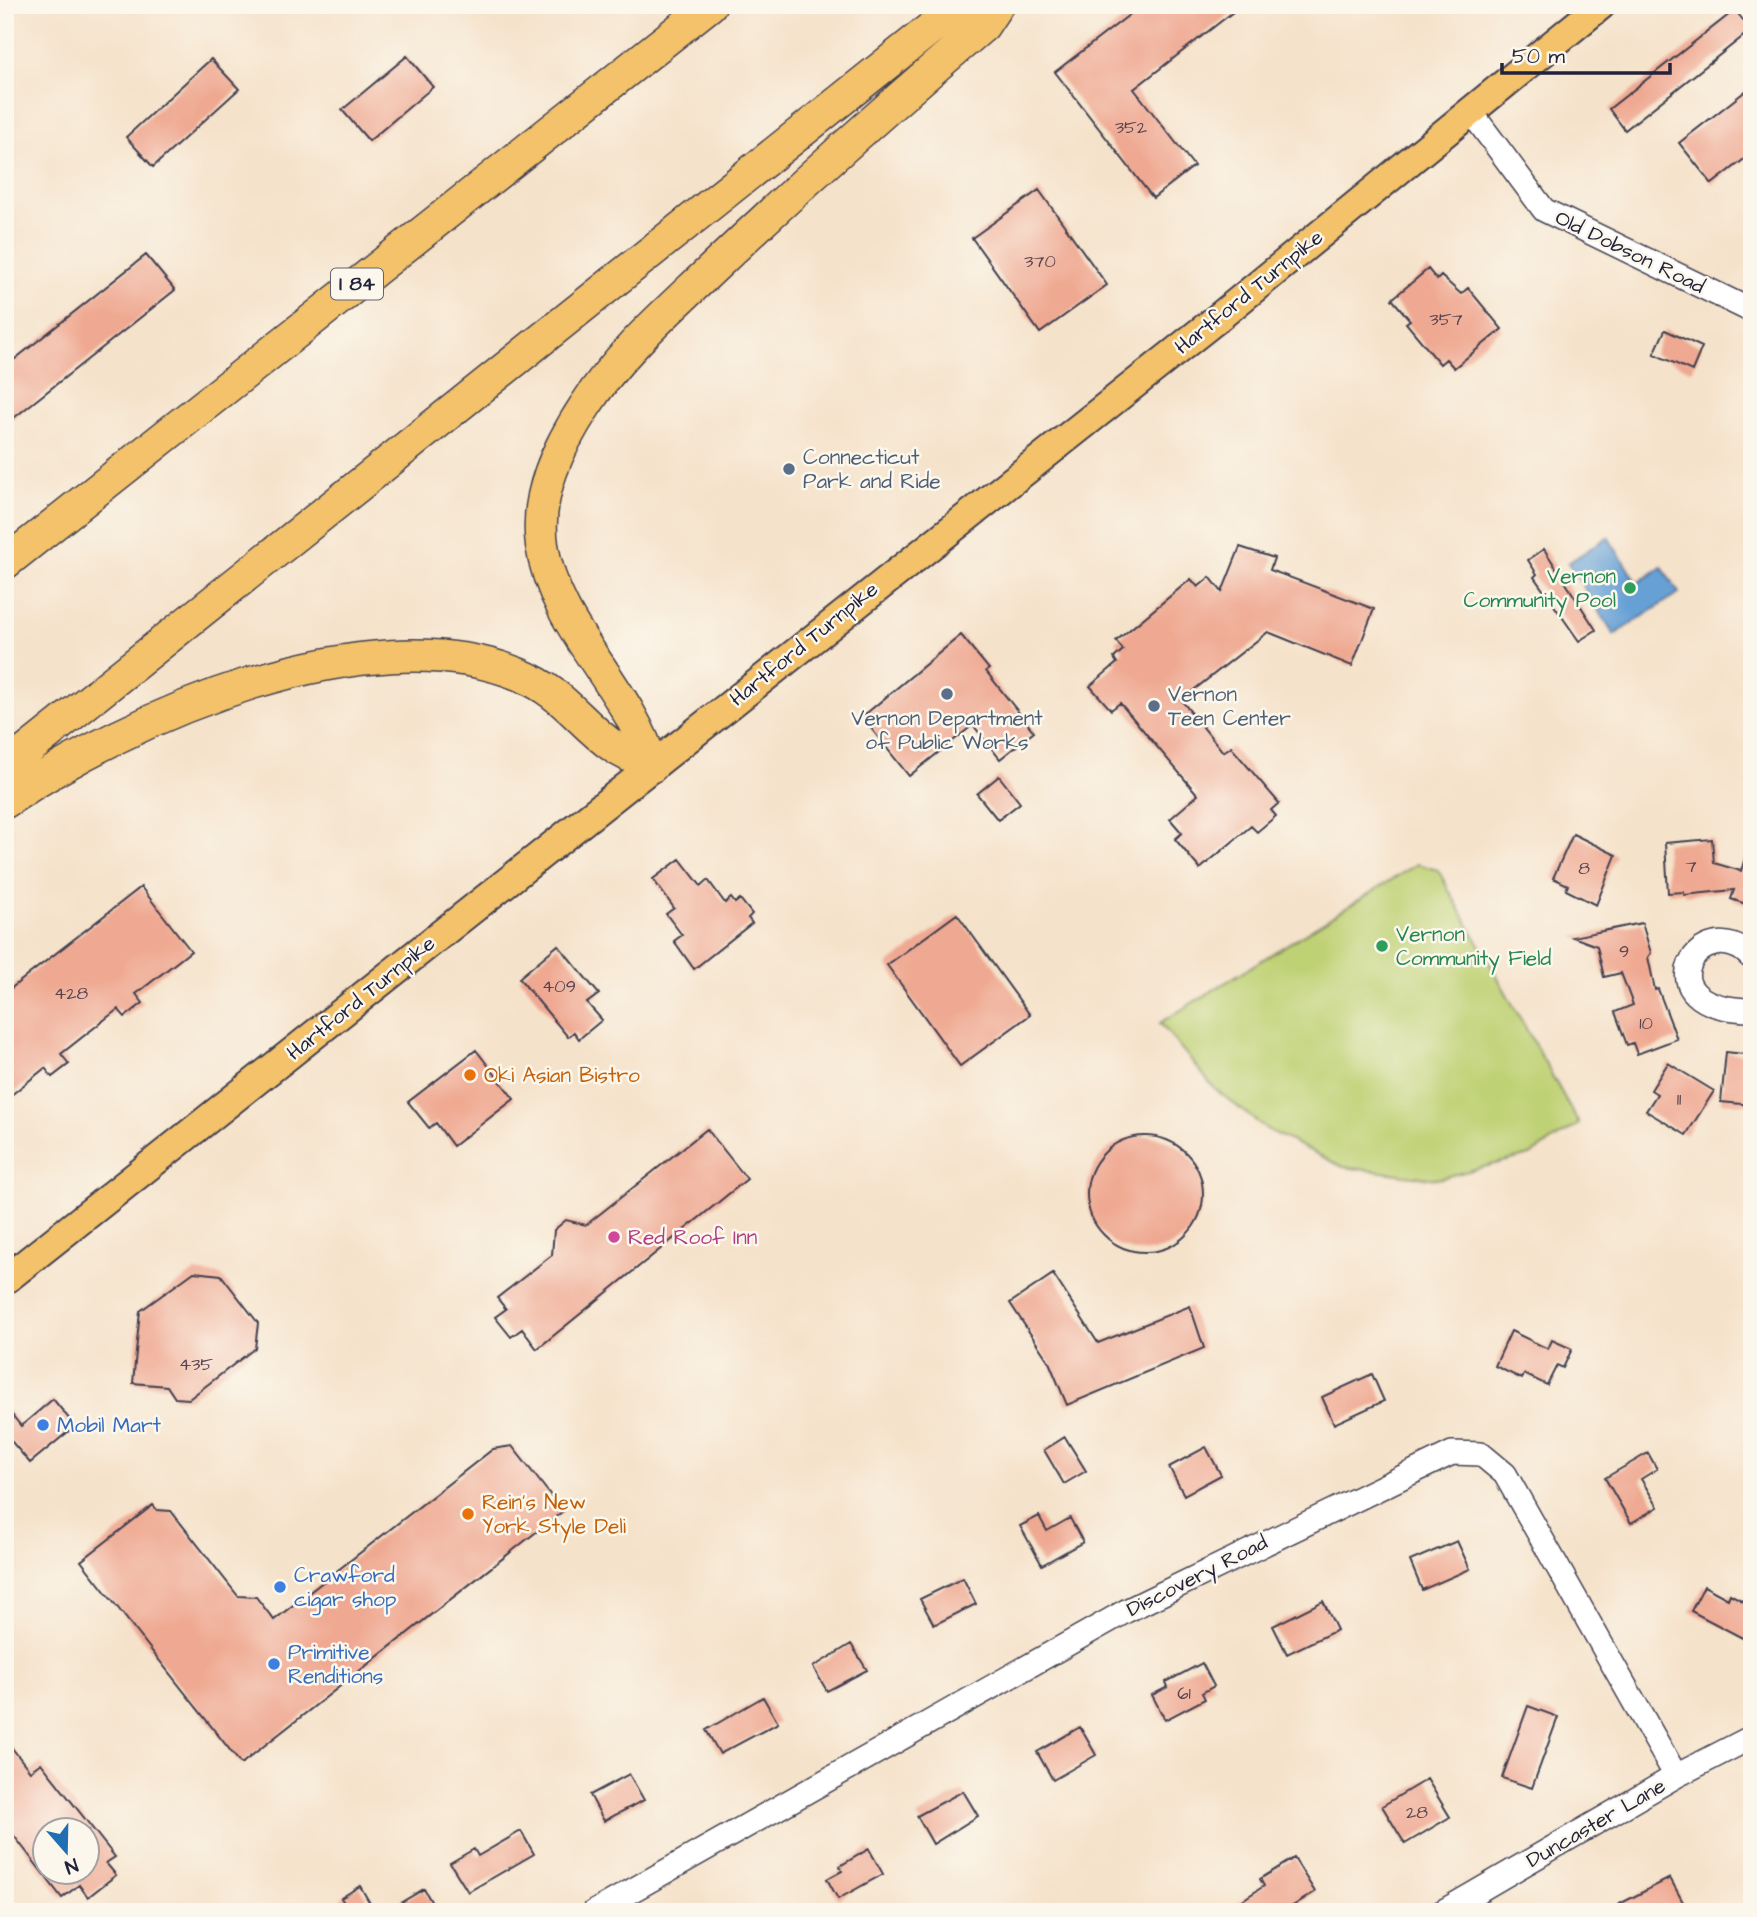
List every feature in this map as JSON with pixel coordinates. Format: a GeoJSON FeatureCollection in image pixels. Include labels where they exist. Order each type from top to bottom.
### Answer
{"type":"FeatureCollection","features":[{"type":"Feature","properties":{"kind":"highway","name":"I 84"},"geometry":{"type":"LineString","coordinates":[[5,563],[710,5]]}},
{"type":"Feature","properties":{"kind":"highway"},"geometry":{"type":"LineString","coordinates":[[5,768],[960,5]]}},
{"type":"Feature","properties":{"kind":"highway"},"geometry":{"type":"LineString","coordinates":[[652,766],[635,719],[579,636],[548,570],[542,542],[541,514],[546,487],[556,458],[585,405],[630,350],[832,157],[983,26],[997,5]]}},
{"type":"Feature","properties":{"kind":"highway"},"geometry":{"type":"LineString","coordinates":[[5,802],[115,739],[215,696],[300,670],[394,657],[449,659],[515,673],[558,696],[615,748],[652,766]]}},
{"type":"Feature","properties":{"kind":"main road","name":"Hartford Turnpike"},"geometry":{"type":"LineString","coordinates":[[5,1280],[1219,317],[1601,5]]}},
{"type":"Feature","properties":{"kind":"street","name":"Old Dobson Road"},"geometry":{"type":"LineString","coordinates":[[1471,112],[1544,211],[1752,311]]}},
{"type":"Feature","properties":{"kind":"street"},"geometry":{"type":"LineString","coordinates":[[1752,958],[1737,945],[1723,943],[1709,945],[1694,956],[1687,967],[1688,981],[1703,1002],[1725,1010],[1752,1010]]}},
{"type":"Feature","properties":{"kind":"street","name":"Discovery Road"},"geometry":{"type":"LineString","coordinates":[[594,1912],[1126,1611],[1452,1453],[1481,1454],[1505,1474],[1676,1776]]}},
{"type":"Feature","properties":{"kind":"street","name":"Duncaster Lane"},"geometry":{"type":"LineString","coordinates":[[1442,1912],[1676,1776],[1752,1737]]}},
{"type":"Feature","properties":{"kind":"green space","name":"Vernon Community Field"},"geometry":{"type":"Polygon","coordinates":[[[1417,864],[1438,870],[1579,1124],[1530,1155],[1437,1179],[1343,1167],[1266,1129],[1215,1089],[1160,1023],[1417,864]]]}},
{"type":"Feature","properties":{"kind":"water","name":"Vernon Community Pool"},"geometry":{"type":"Polygon","coordinates":[[[1608,537],[1637,583],[1662,567],[1679,593],[1614,635],[1568,563],[1608,537]]]}},
{"type":"Feature","properties":{"kind":"building"},"geometry":{"type":"Polygon","coordinates":[[[1142,5],[1242,5],[1134,89],[1194,166],[1153,198],[1055,72],[1142,5]]]}},
{"type":"Feature","properties":{"kind":"building"},"geometry":{"type":"Polygon","coordinates":[[[1735,10],[1751,30],[1625,130],[1609,109],[1735,10]]]}},
{"type":"Feature","properties":{"kind":"building"},"geometry":{"type":"Polygon","coordinates":[[[407,56],[433,87],[369,141],[342,110],[407,56]]]}},
{"type":"Feature","properties":{"kind":"building"},"geometry":{"type":"Polygon","coordinates":[[[211,59],[239,89],[153,167],[126,137],[211,59]]]}},
{"type":"Feature","properties":{"kind":"building"},"geometry":{"type":"Polygon","coordinates":[[[1752,86],[1752,153],[1712,184],[1679,143],[1752,86]]]}},
{"type":"Feature","properties":{"kind":"building"},"geometry":{"type":"Polygon","coordinates":[[[1039,190],[1107,285],[1040,333],[972,238],[1039,190]]]}},
{"type":"Feature","properties":{"kind":"building"},"geometry":{"type":"Polygon","coordinates":[[[146,255],[175,290],[5,425],[5,367],[146,255]]]}},
{"type":"Feature","properties":{"kind":"building"},"geometry":{"type":"Polygon","coordinates":[[[1428,269],[1437,280],[1441,276],[1461,294],[1468,288],[1502,329],[1454,368],[1446,359],[1440,364],[1406,323],[1410,320],[1392,299],[1428,269]]]}},
{"type":"Feature","properties":{"kind":"building"},"geometry":{"type":"Polygon","coordinates":[[[1665,330],[1702,347],[1692,371],[1654,354],[1665,330]]]}},
{"type":"Feature","properties":{"kind":"building","name":"Vernon Teen Center"},"geometry":{"type":"Polygon","coordinates":[[[1240,547],[1274,558],[1270,570],[1374,609],[1352,666],[1268,632],[1181,700],[1223,752],[1231,747],[1279,803],[1271,810],[1276,816],[1257,832],[1251,826],[1200,869],[1175,839],[1182,833],[1170,819],[1198,795],[1120,703],[1111,710],[1090,686],[1117,663],[1114,658],[1123,650],[1116,641],[1191,579],[1198,587],[1210,577],[1222,592],[1240,547]]]}},
{"type":"Feature","properties":{"kind":"building"},"geometry":{"type":"Polygon","coordinates":[[[1544,549],[1596,630],[1579,641],[1534,577],[1537,574],[1528,560],[1544,549]]]}},
{"type":"Feature","properties":{"kind":"building","name":"Vernon Department of Public Works"},"geometry":{"type":"Polygon","coordinates":[[[961,635],[1034,732],[1000,759],[973,725],[909,776],[862,717],[961,635]]]}},
{"type":"Feature","properties":{"kind":"building"},"geometry":{"type":"Polygon","coordinates":[[[999,776],[1020,803],[998,820],[977,794],[999,776]]]}},
{"type":"Feature","properties":{"kind":"building"},"geometry":{"type":"Polygon","coordinates":[[[1573,834],[1616,855],[1596,905],[1566,890],[1568,885],[1553,878],[1573,834]]]}},
{"type":"Feature","properties":{"kind":"building"},"geometry":{"type":"Polygon","coordinates":[[[1712,839],[1714,863],[1741,871],[1748,848],[1752,848],[1752,906],[1731,899],[1734,890],[1684,895],[1684,892],[1668,893],[1665,843],[1712,839]]]}},
{"type":"Feature","properties":{"kind":"building"},"geometry":{"type":"Polygon","coordinates":[[[680,859],[701,886],[708,880],[725,903],[731,898],[735,903],[740,899],[752,914],[748,918],[752,923],[694,969],[674,941],[682,935],[666,914],[674,908],[653,879],[680,859]]]}},
{"type":"Feature","properties":{"kind":"building"},"geometry":{"type":"Polygon","coordinates":[[[141,887],[191,951],[136,994],[143,1003],[125,1017],[118,1009],[61,1054],[69,1064],[52,1077],[45,1068],[5,1100],[5,993],[141,887]]]}},
{"type":"Feature","properties":{"kind":"building"},"geometry":{"type":"Polygon","coordinates":[[[957,914],[1030,1015],[960,1066],[887,965],[957,914]]]}},
{"type":"Feature","properties":{"kind":"building"},"geometry":{"type":"Polygon","coordinates":[[[1642,923],[1651,953],[1648,957],[1655,990],[1658,989],[1677,1039],[1637,1054],[1633,1043],[1627,1045],[1615,1012],[1633,1005],[1621,973],[1604,977],[1597,946],[1573,937],[1642,923]]]}},
{"type":"Feature","properties":{"kind":"building"},"geometry":{"type":"Polygon","coordinates":[[[558,945],[599,994],[587,1003],[602,1020],[579,1039],[574,1032],[568,1037],[519,978],[558,945]]]}},
{"type":"Feature","properties":{"kind":"building","name":"Oki Asian Bistro"},"geometry":{"type":"Polygon","coordinates":[[[476,1050],[514,1099],[453,1146],[436,1123],[429,1128],[408,1102],[476,1050]]]}},
{"type":"Feature","properties":{"kind":"building"},"geometry":{"type":"Polygon","coordinates":[[[1726,1052],[1752,1055],[1752,1105],[1721,1102],[1726,1052]]]}},
{"type":"Feature","properties":{"kind":"building"},"geometry":{"type":"Polygon","coordinates":[[[1668,1063],[1714,1091],[1686,1135],[1646,1111],[1657,1094],[1651,1090],[1668,1063]]]}},
{"type":"Feature","properties":{"kind":"building","name":"Red Roof Inn"},"geometry":{"type":"Polygon","coordinates":[[[707,1129],[747,1179],[537,1349],[522,1329],[511,1337],[495,1317],[506,1309],[497,1298],[552,1255],[554,1230],[566,1220],[586,1225],[707,1129]]]}},
{"type":"Feature","properties":{"kind":"building"},"geometry":{"type":"Polygon","coordinates":[[[1145,1136],[1167,1140],[1186,1153],[1199,1172],[1203,1194],[1199,1216],[1186,1235],[1167,1248],[1145,1252],[1123,1248],[1104,1235],[1091,1216],[1087,1194],[1091,1172],[1104,1153],[1123,1140],[1145,1136]]]}},
{"type":"Feature","properties":{"kind":"building"},"geometry":{"type":"Polygon","coordinates":[[[194,1272],[221,1275],[258,1323],[255,1348],[189,1399],[175,1398],[167,1386],[133,1383],[140,1311],[194,1272]]]}},
{"type":"Feature","properties":{"kind":"building"},"geometry":{"type":"Polygon","coordinates":[[[1053,1274],[1098,1343],[1190,1306],[1204,1348],[1067,1405],[1049,1362],[1010,1303],[1053,1274]]]}},
{"type":"Feature","properties":{"kind":"building"},"geometry":{"type":"Polygon","coordinates":[[[1511,1331],[1548,1349],[1552,1340],[1572,1349],[1563,1368],[1557,1365],[1547,1385],[1524,1374],[1522,1379],[1495,1366],[1511,1331]]]}},
{"type":"Feature","properties":{"kind":"building"},"geometry":{"type":"Polygon","coordinates":[[[1372,1374],[1384,1401],[1334,1424],[1322,1397],[1372,1374]]]}},
{"type":"Feature","properties":{"kind":"building"},"geometry":{"type":"Polygon","coordinates":[[[53,1399],[75,1426],[30,1463],[5,1434],[5,1406],[21,1426],[53,1399]]]}},
{"type":"Feature","properties":{"kind":"building"},"geometry":{"type":"Polygon","coordinates":[[[1065,1437],[1086,1471],[1064,1484],[1044,1450],[1065,1437]]]}},
{"type":"Feature","properties":{"kind":"building"},"geometry":{"type":"Polygon","coordinates":[[[512,1446],[563,1511],[241,1764],[81,1561],[153,1505],[157,1510],[171,1511],[238,1596],[256,1597],[274,1620],[493,1449],[512,1446]]]}},
{"type":"Feature","properties":{"kind":"building"},"geometry":{"type":"Polygon","coordinates":[[[1206,1447],[1221,1475],[1184,1495],[1169,1467],[1206,1447]]]}},
{"type":"Feature","properties":{"kind":"building"},"geometry":{"type":"Polygon","coordinates":[[[1648,1453],[1657,1469],[1641,1479],[1658,1507],[1631,1523],[1605,1478],[1648,1453]]]}},
{"type":"Feature","properties":{"kind":"building"},"geometry":{"type":"Polygon","coordinates":[[[1039,1516],[1047,1531],[1070,1518],[1083,1542],[1042,1565],[1020,1526],[1039,1516]]]}},
{"type":"Feature","properties":{"kind":"building"},"geometry":{"type":"Polygon","coordinates":[[[1457,1541],[1470,1569],[1422,1590],[1410,1561],[1457,1541]]]}},
{"type":"Feature","properties":{"kind":"building"},"geometry":{"type":"Polygon","coordinates":[[[963,1578],[976,1604],[934,1625],[920,1599],[963,1578]]]}},
{"type":"Feature","properties":{"kind":"building"},"geometry":{"type":"Polygon","coordinates":[[[1704,1586],[1728,1599],[1730,1594],[1752,1606],[1752,1643],[1691,1611],[1704,1586]]]}},
{"type":"Feature","properties":{"kind":"building"},"geometry":{"type":"Polygon","coordinates":[[[1323,1601],[1337,1630],[1287,1654],[1273,1626],[1323,1601]]]}},
{"type":"Feature","properties":{"kind":"building"},"geometry":{"type":"Polygon","coordinates":[[[851,1644],[867,1670],[827,1691],[813,1667],[851,1644]]]}},
{"type":"Feature","properties":{"kind":"building"},"geometry":{"type":"Polygon","coordinates":[[[1202,1663],[1214,1686],[1202,1693],[1205,1699],[1165,1720],[1152,1695],[1168,1687],[1166,1682],[1202,1663]]]}},
{"type":"Feature","properties":{"kind":"building"},"geometry":{"type":"Polygon","coordinates":[[[763,1697],[778,1723],[720,1754],[706,1730],[763,1697]]]}},
{"type":"Feature","properties":{"kind":"building"},"geometry":{"type":"Polygon","coordinates":[[[1528,1706],[1558,1717],[1532,1788],[1502,1778],[1528,1706]]]}},
{"type":"Feature","properties":{"kind":"building"},"geometry":{"type":"Polygon","coordinates":[[[1080,1727],[1096,1755],[1053,1780],[1037,1752],[1080,1727]]]}},
{"type":"Feature","properties":{"kind":"building"},"geometry":{"type":"Polygon","coordinates":[[[5,1739],[30,1771],[41,1763],[82,1815],[32,1815],[32,1859],[5,1824],[5,1739]]]}},
{"type":"Feature","properties":{"kind":"building"},"geometry":{"type":"Polygon","coordinates":[[[629,1774],[644,1800],[604,1821],[590,1795],[629,1774]]]}},
{"type":"Feature","properties":{"kind":"building"},"geometry":{"type":"Polygon","coordinates":[[[1427,1779],[1450,1817],[1405,1844],[1382,1806],[1427,1779]]]}},
{"type":"Feature","properties":{"kind":"building"},"geometry":{"type":"Polygon","coordinates":[[[963,1791],[978,1816],[933,1844],[917,1816],[963,1791]]]}},
{"type":"Feature","properties":{"kind":"building"},"geometry":{"type":"Polygon","coordinates":[[[521,1831],[534,1854],[468,1892],[450,1863],[474,1849],[478,1856],[521,1831]]]}},
{"type":"Feature","properties":{"kind":"building"},"geometry":{"type":"Polygon","coordinates":[[[102,1840],[115,1857],[106,1863],[116,1875],[88,1897],[79,1885],[102,1885],[102,1840]]]}},
{"type":"Feature","properties":{"kind":"building"},"geometry":{"type":"Polygon","coordinates":[[[869,1849],[883,1874],[838,1899],[827,1879],[842,1871],[840,1866],[869,1849]]]}},
{"type":"Feature","properties":{"kind":"building"},"geometry":{"type":"Polygon","coordinates":[[[1294,1858],[1315,1892],[1283,1912],[1224,1912],[1264,1886],[1260,1879],[1294,1858]]]}},
{"type":"Feature","properties":{"kind":"building"},"geometry":{"type":"Polygon","coordinates":[[[1670,1878],[1685,1906],[1674,1912],[1604,1912],[1670,1878]]]}},
{"type":"Feature","properties":{"kind":"building"},"geometry":{"type":"Polygon","coordinates":[[[52,1885],[79,1885],[62,1898],[52,1885]]]}},
{"type":"Feature","properties":{"kind":"building"},"geometry":{"type":"Polygon","coordinates":[[[360,1886],[375,1912],[350,1912],[341,1898],[360,1886]]]}},
{"type":"Feature","properties":{"kind":"building"},"geometry":{"type":"Polygon","coordinates":[[[424,1889],[437,1912],[385,1912],[424,1889]]]}},
{"type":"Feature","properties":{"kind":"place","name":"Connecticut Park and Ride"},"geometry":{"type":"Point","coordinates":[789,469]}},
{"type":"Feature","properties":{"kind":"place","name":"Vernon Community Pool"},"geometry":{"type":"Point","coordinates":[1630,588]}},
{"type":"Feature","properties":{"kind":"place","name":"Vernon Department of Public Works"},"geometry":{"type":"Point","coordinates":[947,694]}},
{"type":"Feature","properties":{"kind":"place","name":"Vernon Teen Center"},"geometry":{"type":"Point","coordinates":[1154,706]}},
{"type":"Feature","properties":{"kind":"place","name":"Vernon Community Field"},"geometry":{"type":"Point","coordinates":[1382,946]}},
{"type":"Feature","properties":{"kind":"place","name":"Oki Asian Bistro"},"geometry":{"type":"Point","coordinates":[470,1075]}},
{"type":"Feature","properties":{"kind":"place","name":"Red Roof Inn"},"geometry":{"type":"Point","coordinates":[614,1237]}},
{"type":"Feature","properties":{"kind":"place","name":"Mobil Mart"},"geometry":{"type":"Point","coordinates":[43,1425]}},
{"type":"Feature","properties":{"kind":"place","name":"Rein's New York Style Deli"},"geometry":{"type":"Point","coordinates":[468,1514]}},
{"type":"Feature","properties":{"kind":"place","name":"Crawford cigar shop"},"geometry":{"type":"Point","coordinates":[280,1587]}},
{"type":"Feature","properties":{"kind":"place","name":"Primitive Renditions"},"geometry":{"type":"Point","coordinates":[274,1664]}}]}
